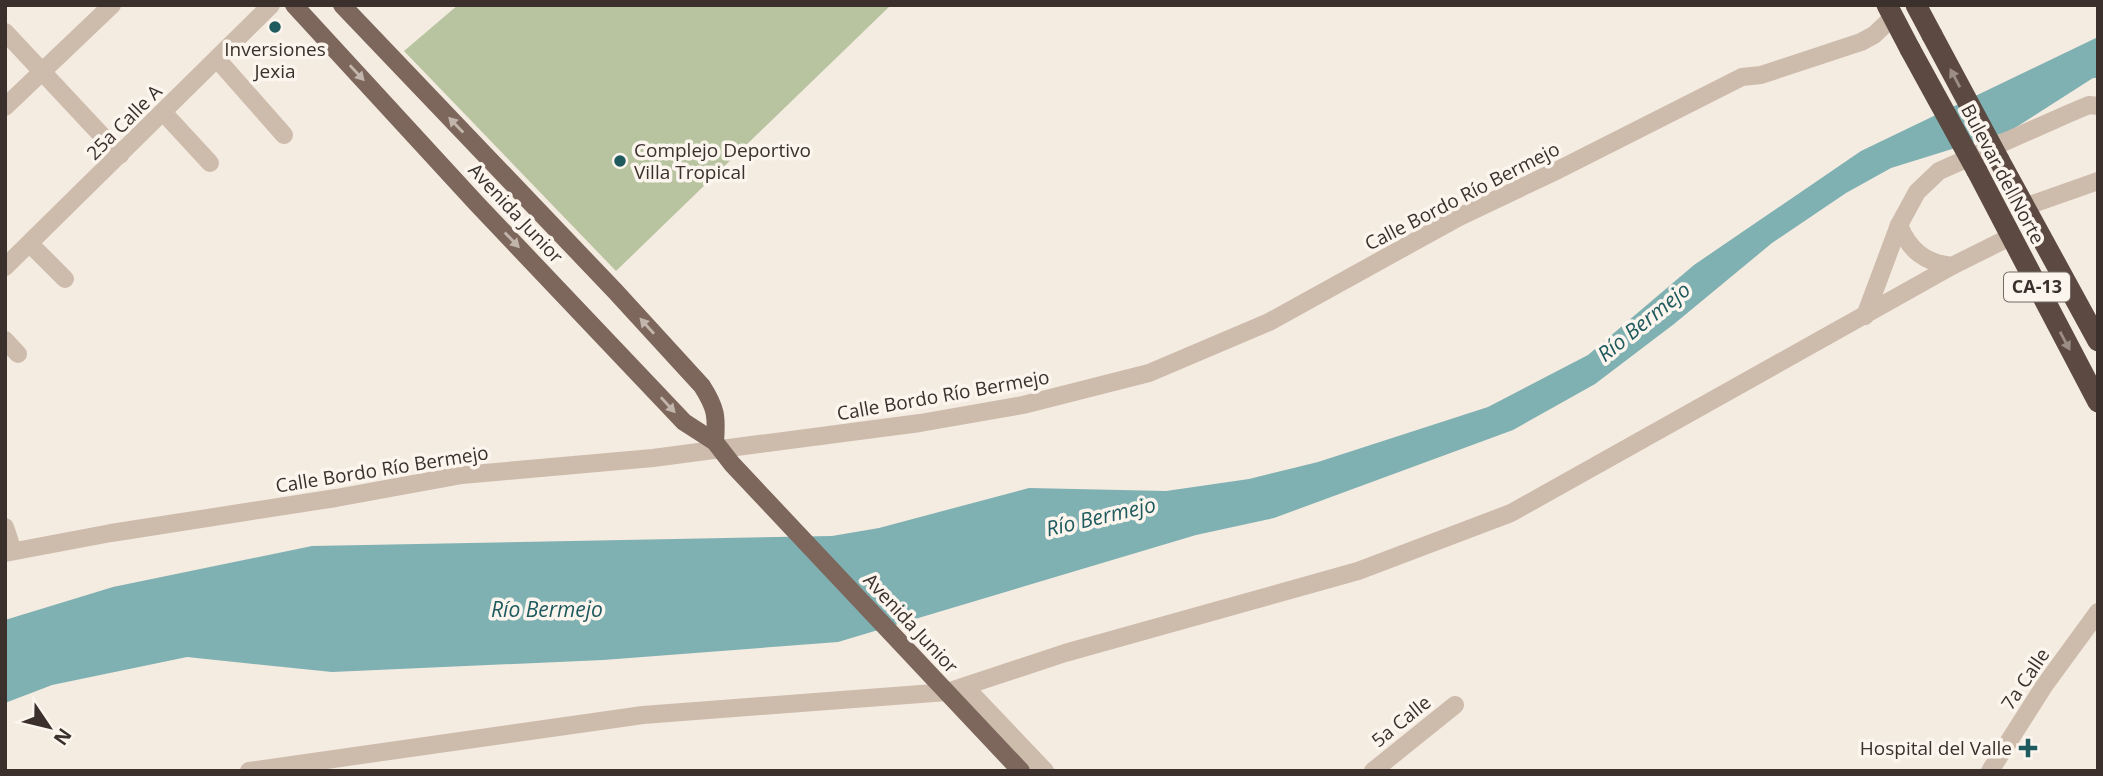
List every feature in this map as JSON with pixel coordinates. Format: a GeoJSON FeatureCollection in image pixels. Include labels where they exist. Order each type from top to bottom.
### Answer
{"type":"FeatureCollection","features":[{"type":"Feature","properties":{"kind":"highway","name":"Bulevar del Norte"},"geometry":{"type":"LineString","coordinates":[[1916,5],[2098,341]]}},
{"type":"Feature","properties":{"kind":"highway","name":"Bulevar del Norte"},"geometry":{"type":"LineString","coordinates":[[1890,11],[2098,402]]}},
{"type":"Feature","properties":{"kind":"main road","name":"Avenida Junior"},"geometry":{"type":"LineString","coordinates":[[294,5],[477,204],[684,422],[722,452],[1021,771]]}},
{"type":"Feature","properties":{"kind":"main road","name":"Avenida Junior"},"geometry":{"type":"LineString","coordinates":[[342,5],[702,386],[717,416],[722,452]]}},
{"type":"Feature","properties":{"kind":"street"},"geometry":{"type":"LineString","coordinates":[[5,107],[112,5]]}},
{"type":"Feature","properties":{"kind":"street","name":"25a Calle A"},"geometry":{"type":"LineString","coordinates":[[5,267],[271,5]]}},
{"type":"Feature","properties":{"kind":"street","name":"Calle Bordo Río Bermejo"},"geometry":{"type":"LineString","coordinates":[[9,552],[462,475],[722,452],[920,423],[1023,405],[1149,373],[1269,322],[1459,217],[1742,77],[1761,75],[1861,42],[1874,35],[1890,11]]}},
{"type":"Feature","properties":{"kind":"street"},"geometry":{"type":"LineString","coordinates":[[5,32],[120,155]]}},
{"type":"Feature","properties":{"kind":"street"},"geometry":{"type":"LineString","coordinates":[[217,59],[284,135]]}},
{"type":"Feature","properties":{"kind":"street"},"geometry":{"type":"LineString","coordinates":[[1865,316],[1899,225],[1917,192],[1939,171],[2089,105],[2098,106]]}},
{"type":"Feature","properties":{"kind":"street"},"geometry":{"type":"LineString","coordinates":[[163,112],[210,163]]}},
{"type":"Feature","properties":{"kind":"street"},"geometry":{"type":"LineString","coordinates":[[2024,207],[2098,181]]}},
{"type":"Feature","properties":{"kind":"street"},"geometry":{"type":"LineString","coordinates":[[1899,225],[1910,246],[1919,255],[1941,265],[1952,266]]}},
{"type":"Feature","properties":{"kind":"street"},"geometry":{"type":"LineString","coordinates":[[249,771],[643,715],[947,692],[1065,653],[1359,571],[1511,513],[1952,266],[2010,237]]}},
{"type":"Feature","properties":{"kind":"street"},"geometry":{"type":"LineString","coordinates":[[30,244],[65,279]]}},
{"type":"Feature","properties":{"kind":"street"},"geometry":{"type":"LineString","coordinates":[[5,340],[18,354]]}},
{"type":"Feature","properties":{"kind":"street"},"geometry":{"type":"LineString","coordinates":[[5,527],[9,552]]}},
{"type":"Feature","properties":{"kind":"street","name":"7a Calle"},"geometry":{"type":"LineString","coordinates":[[1990,771],[2044,686],[2098,612]]}},
{"type":"Feature","properties":{"kind":"street"},"geometry":{"type":"LineString","coordinates":[[965,687],[1045,771]]}},
{"type":"Feature","properties":{"kind":"street","name":"5a Calle"},"geometry":{"type":"LineString","coordinates":[[1373,771],[1455,705]]}},
{"type":"Feature","properties":{"kind":"green space","name":"Complejo Deportivo Villa Tropical"},"geometry":{"type":"Polygon","coordinates":[[[458,5],[891,5],[616,271],[404,51],[458,5]]]}},
{"type":"Feature","properties":{"kind":"water","name":"Río Bermejo"},"geometry":{"type":"Polygon","coordinates":[[[2098,37],[2098,78],[2093,78],[2010,131],[1891,168],[1846,193],[1772,243],[1674,324],[1595,384],[1513,430],[1274,518],[1196,535],[838,642],[603,660],[332,672],[187,657],[52,685],[5,703],[5,620],[113,587],[312,546],[832,536],[879,528],[1029,488],[1166,491],[1249,479],[1318,462],[1488,407],[1588,355],[1694,265],[1861,151],[2098,37]]]}},
{"type":"Feature","properties":{"kind":"place","name":"Inversiones Jexia"},"geometry":{"type":"Point","coordinates":[275,27]}},
{"type":"Feature","properties":{"kind":"place","name":"Complejo Deportivo Villa Tropical"},"geometry":{"type":"Point","coordinates":[620,161]}},
{"type":"Feature","properties":{"kind":"place","name":"Hospital del Valle"},"geometry":{"type":"Point","coordinates":[2028,748]}}]}
